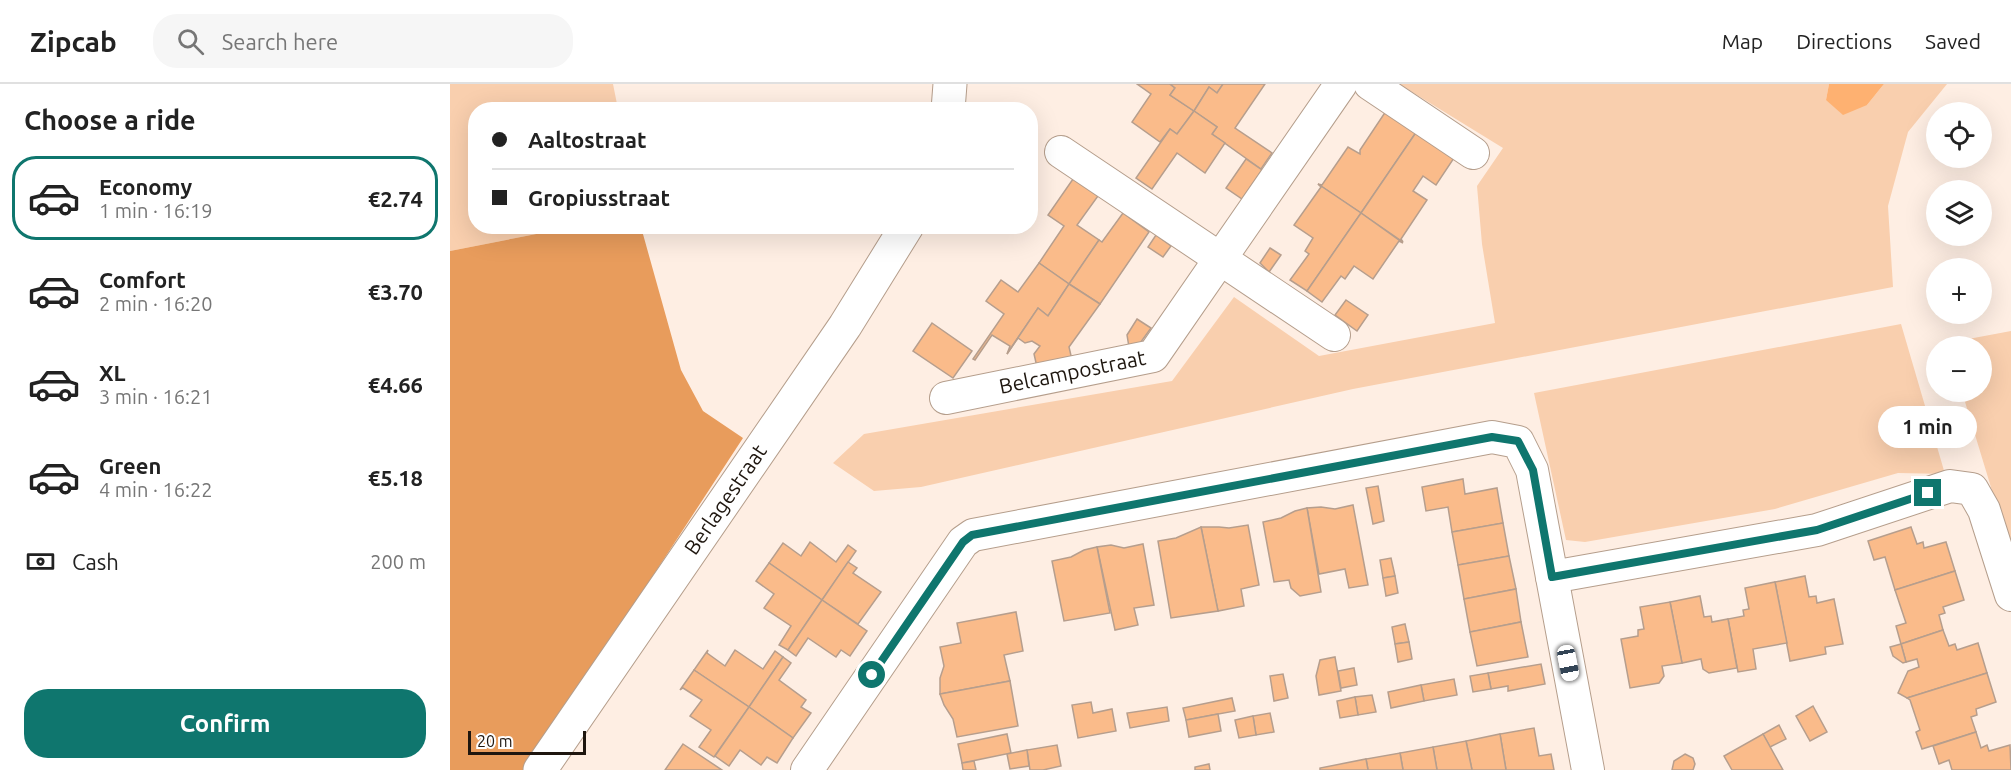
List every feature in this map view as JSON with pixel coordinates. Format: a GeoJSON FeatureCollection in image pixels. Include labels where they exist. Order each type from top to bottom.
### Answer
{"type":"FeatureCollection","features":[{"type":"Feature","properties":{"kind":"street"},"geometry":{"type":"LineString","coordinates":[[949,102],[950,84]]}},
{"type":"Feature","properties":{"kind":"street","name":"Belcampostraat"},"geometry":{"type":"LineString","coordinates":[[946,398],[1153,356],[1341,84]]}},
{"type":"Feature","properties":{"kind":"street"},"geometry":{"type":"LineString","coordinates":[[1370,84],[1473,153]]}},
{"type":"Feature","properties":{"kind":"street"},"geometry":{"type":"LineString","coordinates":[[1061,152],[1334,335]]}},
{"type":"Feature","properties":{"kind":"street","name":"Berlagestraat"},"geometry":{"type":"LineString","coordinates":[[540,770],[845,326],[902,234]]}},
{"type":"Feature","properties":{"kind":"street"},"geometry":{"type":"LineString","coordinates":[[807,770],[963,542],[972,535],[1492,437],[1518,441],[1533,470],[1588,770]]}},
{"type":"Feature","properties":{"kind":"street"},"geometry":{"type":"LineString","coordinates":[[1552,577],[1817,530],[1950,486],[1972,489],[1984,510],[2011,595]]}},
{"type":"Feature","properties":{"kind":"shaded area"},"geometry":{"type":"Polygon","coordinates":[[[450,84],[613,84],[617,102],[468,102],[468,234],[536,234],[450,251],[450,84]]]}},
{"type":"Feature","properties":{"kind":"shaded area"},"geometry":{"type":"Polygon","coordinates":[[[1399,84],[1829,84],[1826,100],[1867,105],[1884,84],[1947,84],[1932,102],[1926,102],[1926,110],[1908,132],[1888,206],[1893,287],[1353,389],[921,487],[874,491],[833,463],[864,434],[1172,381],[1234,297],[1319,356],[1495,323],[1482,244],[1477,186],[1503,148],[1399,84]]]}},
{"type":"Feature","properties":{"kind":"shaded area"},"geometry":{"type":"Polygon","coordinates":[[[1829,84],[1884,84],[1867,105],[1843,115],[1826,100],[1829,84]]]}},
{"type":"Feature","properties":{"kind":"shaded area"},"geometry":{"type":"Polygon","coordinates":[[[536,234],[643,234],[681,370],[703,411],[743,438],[526,770],[450,770],[450,251],[536,234]]]}},
{"type":"Feature","properties":{"kind":"shaded area"},"geometry":{"type":"Polygon","coordinates":[[[1901,324],[1945,474],[1898,473],[1775,509],[1585,542],[1566,540],[1534,393],[1901,324]]]}},
{"type":"Feature","properties":{"kind":"shaded area"},"geometry":{"type":"Polygon","coordinates":[[[2011,331],[2011,553],[1965,402],[1992,402],[1992,336],[1984,336],[2011,331]]]}},
{"type":"Feature","properties":{"kind":"building"},"geometry":{"type":"Polygon","coordinates":[[[1137,84],[1170,84],[1175,88],[1170,95],[1194,111],[1177,134],[1170,129],[1160,142],[1132,122],[1151,94],[1137,84]]]}},
{"type":"Feature","properties":{"kind":"building"},"geometry":{"type":"Polygon","coordinates":[[[1170,84],[1223,84],[1217,93],[1209,87],[1194,111],[1170,95],[1175,88],[1170,84]]]}},
{"type":"Feature","properties":{"kind":"building"},"geometry":{"type":"Polygon","coordinates":[[[1223,84],[1265,84],[1235,128],[1272,153],[1261,169],[1212,134],[1217,127],[1194,111],[1209,87],[1217,93],[1223,84]]]}},
{"type":"Feature","properties":{"kind":"building"},"geometry":{"type":"Polygon","coordinates":[[[1194,111],[1217,127],[1212,134],[1225,143],[1205,173],[1177,153],[1152,189],[1136,178],[1170,129],[1177,134],[1194,111]]]}},
{"type":"Feature","properties":{"kind":"building"},"geometry":{"type":"Polygon","coordinates":[[[1386,111],[1417,131],[1361,213],[1318,184],[1322,185],[1348,147],[1360,154],[1360,150],[1386,111]]]}},
{"type":"Feature","properties":{"kind":"building"},"geometry":{"type":"Polygon","coordinates":[[[1417,131],[1454,158],[1436,185],[1423,176],[1413,191],[1427,200],[1401,239],[1403,242],[1361,213],[1417,131]]]}},
{"type":"Feature","properties":{"kind":"building"},"geometry":{"type":"Polygon","coordinates":[[[1246,159],[1262,170],[1242,199],[1226,188],[1246,159]]]}},
{"type":"Feature","properties":{"kind":"building"},"geometry":{"type":"Polygon","coordinates":[[[1073,179],[1098,196],[1077,225],[1099,240],[1069,284],[1039,263],[1064,226],[1048,215],[1073,179]]]}},
{"type":"Feature","properties":{"kind":"building"},"geometry":{"type":"Polygon","coordinates":[[[1318,184],[1361,213],[1307,291],[1290,280],[1309,254],[1305,251],[1313,238],[1294,225],[1321,187],[1318,184]]]}},
{"type":"Feature","properties":{"kind":"building"},"geometry":{"type":"Polygon","coordinates":[[[1123,213],[1149,232],[1100,304],[1069,284],[1099,240],[1102,242],[1123,213]]]}},
{"type":"Feature","properties":{"kind":"building"},"geometry":{"type":"Polygon","coordinates":[[[1361,213],[1403,243],[1399,241],[1373,279],[1354,266],[1345,279],[1341,276],[1322,302],[1307,291],[1361,213]]]}},
{"type":"Feature","properties":{"kind":"building"},"geometry":{"type":"Polygon","coordinates":[[[1156,235],[1171,246],[1163,257],[1148,247],[1156,235]]]}},
{"type":"Feature","properties":{"kind":"building"},"geometry":{"type":"Polygon","coordinates":[[[1270,248],[1281,255],[1269,272],[1260,263],[1270,248]]]}},
{"type":"Feature","properties":{"kind":"building"},"geometry":{"type":"Polygon","coordinates":[[[1039,263],[1069,284],[1048,316],[1038,308],[1007,354],[1010,346],[992,335],[975,360],[973,359],[1004,314],[986,301],[1001,280],[1018,292],[1039,263]]]}},
{"type":"Feature","properties":{"kind":"building"},"geometry":{"type":"Polygon","coordinates":[[[1069,284],[1100,304],[1069,347],[1072,360],[1037,367],[1034,354],[1040,346],[1032,341],[1025,343],[1018,338],[1007,354],[1038,308],[1048,316],[1069,284]]]}},
{"type":"Feature","properties":{"kind":"building"},"geometry":{"type":"Polygon","coordinates":[[[1346,300],[1368,315],[1357,331],[1335,315],[1346,300]]]}},
{"type":"Feature","properties":{"kind":"building"},"geometry":{"type":"Polygon","coordinates":[[[1137,319],[1151,328],[1138,346],[1129,347],[1127,335],[1137,319]]]}},
{"type":"Feature","properties":{"kind":"building"},"geometry":{"type":"Polygon","coordinates":[[[932,323],[972,351],[953,378],[913,351],[932,323]]]}},
{"type":"Feature","properties":{"kind":"building"},"geometry":{"type":"Polygon","coordinates":[[[1463,479],[1465,494],[1497,488],[1503,523],[1452,532],[1448,507],[1426,511],[1422,487],[1463,479]]]}},
{"type":"Feature","properties":{"kind":"building"},"geometry":{"type":"Polygon","coordinates":[[[1378,486],[1384,521],[1373,524],[1366,488],[1378,486]]]}},
{"type":"Feature","properties":{"kind":"building"},"geometry":{"type":"Polygon","coordinates":[[[1353,505],[1368,585],[1349,588],[1345,569],[1319,574],[1307,508],[1335,509],[1353,505]]]}},
{"type":"Feature","properties":{"kind":"building"},"geometry":{"type":"Polygon","coordinates":[[[1307,508],[1321,592],[1300,596],[1291,588],[1289,580],[1274,582],[1263,522],[1307,508]]]}},
{"type":"Feature","properties":{"kind":"building"},"geometry":{"type":"Polygon","coordinates":[[[1503,523],[1509,556],[1458,565],[1452,532],[1503,523]]]}},
{"type":"Feature","properties":{"kind":"building"},"geometry":{"type":"Polygon","coordinates":[[[1248,525],[1259,585],[1241,589],[1244,606],[1218,611],[1201,527],[1229,528],[1248,525]]]}},
{"type":"Feature","properties":{"kind":"building"},"geometry":{"type":"Polygon","coordinates":[[[1201,527],[1218,611],[1171,618],[1158,541],[1176,538],[1201,527]]]}},
{"type":"Feature","properties":{"kind":"building"},"geometry":{"type":"Polygon","coordinates":[[[1911,527],[1917,544],[1923,542],[1924,548],[1946,542],[1955,571],[1895,590],[1885,557],[1874,560],[1868,541],[1911,527]]]}},
{"type":"Feature","properties":{"kind":"building"},"geometry":{"type":"Polygon","coordinates":[[[810,542],[836,562],[848,545],[856,551],[822,600],[769,563],[783,543],[801,556],[810,542]]]}},
{"type":"Feature","properties":{"kind":"building"},"geometry":{"type":"Polygon","coordinates":[[[1143,544],[1154,605],[1134,608],[1138,625],[1115,630],[1097,547],[1111,545],[1124,548],[1143,544]]]}},
{"type":"Feature","properties":{"kind":"building"},"geometry":{"type":"Polygon","coordinates":[[[1097,547],[1110,613],[1064,621],[1052,561],[1071,557],[1084,550],[1097,547]]]}},
{"type":"Feature","properties":{"kind":"building"},"geometry":{"type":"Polygon","coordinates":[[[1509,556],[1516,589],[1464,599],[1458,565],[1509,556]]]}},
{"type":"Feature","properties":{"kind":"building"},"geometry":{"type":"Polygon","coordinates":[[[1391,558],[1395,576],[1383,578],[1380,560],[1391,558]]]}},
{"type":"Feature","properties":{"kind":"building"},"geometry":{"type":"Polygon","coordinates":[[[848,562],[857,568],[853,573],[881,592],[858,624],[822,600],[848,562]]]}},
{"type":"Feature","properties":{"kind":"building"},"geometry":{"type":"Polygon","coordinates":[[[769,563],[822,600],[788,650],[779,645],[791,626],[764,608],[774,594],[756,581],[769,563]]]}},
{"type":"Feature","properties":{"kind":"building"},"geometry":{"type":"Polygon","coordinates":[[[1955,571],[1964,600],[1943,607],[1945,613],[1939,615],[1943,630],[1901,644],[1896,626],[1906,623],[1895,590],[1955,571]]]}},
{"type":"Feature","properties":{"kind":"building"},"geometry":{"type":"Polygon","coordinates":[[[1395,576],[1398,593],[1386,596],[1383,578],[1395,576]]]}},
{"type":"Feature","properties":{"kind":"building"},"geometry":{"type":"Polygon","coordinates":[[[1805,576],[1809,597],[1816,596],[1817,603],[1834,599],[1843,644],[1825,647],[1826,654],[1790,661],[1775,582],[1805,576]]]}},
{"type":"Feature","properties":{"kind":"building"},"geometry":{"type":"Polygon","coordinates":[[[1775,582],[1787,643],[1753,649],[1756,669],[1738,672],[1728,619],[1744,616],[1743,610],[1749,609],[1745,588],[1775,582]]]}},
{"type":"Feature","properties":{"kind":"building"},"geometry":{"type":"Polygon","coordinates":[[[1516,589],[1521,622],[1470,632],[1464,599],[1516,589]]]}},
{"type":"Feature","properties":{"kind":"building"},"geometry":{"type":"Polygon","coordinates":[[[1700,596],[1704,617],[1711,616],[1712,622],[1728,619],[1737,668],[1709,673],[1703,669],[1701,659],[1682,663],[1670,602],[1700,596]]]}},
{"type":"Feature","properties":{"kind":"building"},"geometry":{"type":"Polygon","coordinates":[[[822,600],[867,631],[850,656],[841,650],[836,657],[808,638],[796,656],[788,650],[822,600]]]}},
{"type":"Feature","properties":{"kind":"building"},"geometry":{"type":"Polygon","coordinates":[[[1670,602],[1682,663],[1662,666],[1664,676],[1659,683],[1630,688],[1621,639],[1638,636],[1638,630],[1644,629],[1640,607],[1670,602]]]}},
{"type":"Feature","properties":{"kind":"building"},"geometry":{"type":"Polygon","coordinates":[[[1016,612],[1023,651],[1004,655],[1010,681],[940,694],[940,678],[944,666],[940,647],[961,643],[957,623],[1016,612]]]}},
{"type":"Feature","properties":{"kind":"building"},"geometry":{"type":"Polygon","coordinates":[[[1521,622],[1528,657],[1477,666],[1470,632],[1521,622]]]}},
{"type":"Feature","properties":{"kind":"building"},"geometry":{"type":"Polygon","coordinates":[[[1405,624],[1409,642],[1395,644],[1392,627],[1405,624]]]}},
{"type":"Feature","properties":{"kind":"building"},"geometry":{"type":"Polygon","coordinates":[[[1943,630],[1949,646],[1955,644],[1957,650],[1978,643],[1987,673],[1907,698],[1898,693],[1908,671],[1919,667],[1917,659],[1906,662],[1901,644],[1943,630]]]}},
{"type":"Feature","properties":{"kind":"building"},"geometry":{"type":"Polygon","coordinates":[[[1409,642],[1412,659],[1398,662],[1395,644],[1409,642]]]}},
{"type":"Feature","properties":{"kind":"building"},"geometry":{"type":"Polygon","coordinates":[[[1901,644],[1906,662],[1903,663],[1893,656],[1890,647],[1901,644]]]}},
{"type":"Feature","properties":{"kind":"building"},"geometry":{"type":"Polygon","coordinates":[[[708,650],[707,653],[725,666],[735,650],[763,669],[775,651],[783,657],[749,707],[694,670],[708,650]]]}},
{"type":"Feature","properties":{"kind":"building"},"geometry":{"type":"Polygon","coordinates":[[[783,657],[791,663],[779,680],[806,700],[801,707],[811,713],[793,738],[749,707],[783,657]]]}},
{"type":"Feature","properties":{"kind":"building"},"geometry":{"type":"Polygon","coordinates":[[[1335,657],[1341,691],[1319,695],[1316,676],[1320,660],[1335,657]]]}},
{"type":"Feature","properties":{"kind":"building"},"geometry":{"type":"Polygon","coordinates":[[[1541,664],[1545,684],[1508,691],[1508,686],[1491,689],[1488,673],[1541,664]]]}},
{"type":"Feature","properties":{"kind":"building"},"geometry":{"type":"Polygon","coordinates":[[[1354,668],[1357,685],[1341,688],[1338,671],[1354,668]]]}},
{"type":"Feature","properties":{"kind":"building"},"geometry":{"type":"Polygon","coordinates":[[[694,670],[749,707],[714,757],[699,747],[711,730],[690,716],[702,700],[683,688],[680,690],[694,670]]]}},
{"type":"Feature","properties":{"kind":"building"},"geometry":{"type":"Polygon","coordinates":[[[1488,673],[1491,689],[1473,692],[1470,676],[1488,673]]]}},
{"type":"Feature","properties":{"kind":"building"},"geometry":{"type":"Polygon","coordinates":[[[1987,673],[1996,702],[1976,709],[1977,715],[1971,717],[1976,732],[1922,749],[1916,732],[1920,730],[1910,700],[1907,698],[1987,673]]]}},
{"type":"Feature","properties":{"kind":"building"},"geometry":{"type":"Polygon","coordinates":[[[1283,674],[1288,698],[1274,701],[1270,676],[1283,674]]]}},
{"type":"Feature","properties":{"kind":"building"},"geometry":{"type":"Polygon","coordinates":[[[1454,679],[1457,695],[1424,701],[1421,685],[1454,679]]]}},
{"type":"Feature","properties":{"kind":"building"},"geometry":{"type":"Polygon","coordinates":[[[1010,681],[1018,726],[957,737],[953,719],[940,694],[1010,681]]]}},
{"type":"Feature","properties":{"kind":"building"},"geometry":{"type":"Polygon","coordinates":[[[1421,685],[1424,701],[1391,708],[1388,692],[1421,685]]]}},
{"type":"Feature","properties":{"kind":"building"},"geometry":{"type":"Polygon","coordinates":[[[1372,695],[1376,712],[1358,715],[1355,697],[1372,695]]]}},
{"type":"Feature","properties":{"kind":"building"},"geometry":{"type":"Polygon","coordinates":[[[1355,697],[1358,715],[1340,718],[1337,701],[1355,697]]]}},
{"type":"Feature","properties":{"kind":"building"},"geometry":{"type":"Polygon","coordinates":[[[1232,698],[1235,711],[1186,720],[1183,708],[1232,698]]]}},
{"type":"Feature","properties":{"kind":"building"},"geometry":{"type":"Polygon","coordinates":[[[1091,702],[1093,713],[1112,709],[1116,731],[1078,738],[1072,705],[1091,702]]]}},
{"type":"Feature","properties":{"kind":"building"},"geometry":{"type":"Polygon","coordinates":[[[1813,706],[1827,732],[1810,741],[1796,716],[1813,706]]]}},
{"type":"Feature","properties":{"kind":"building"},"geometry":{"type":"Polygon","coordinates":[[[749,707],[793,738],[777,763],[767,757],[761,765],[740,750],[729,766],[715,756],[749,707]]]}},
{"type":"Feature","properties":{"kind":"building"},"geometry":{"type":"Polygon","coordinates":[[[1167,707],[1169,721],[1130,728],[1127,713],[1167,707]]]}},
{"type":"Feature","properties":{"kind":"building"},"geometry":{"type":"Polygon","coordinates":[[[1270,713],[1274,732],[1256,735],[1253,716],[1270,713]]]}},
{"type":"Feature","properties":{"kind":"building"},"geometry":{"type":"Polygon","coordinates":[[[1218,714],[1221,731],[1189,737],[1186,720],[1218,714]]]}},
{"type":"Feature","properties":{"kind":"building"},"geometry":{"type":"Polygon","coordinates":[[[1253,716],[1256,735],[1239,738],[1235,720],[1253,716]]]}},
{"type":"Feature","properties":{"kind":"building"},"geometry":{"type":"Polygon","coordinates":[[[1779,725],[1786,739],[1770,747],[1763,734],[1779,725]]]}},
{"type":"Feature","properties":{"kind":"building"},"geometry":{"type":"Polygon","coordinates":[[[1534,728],[1539,756],[1551,754],[1554,770],[1506,770],[1500,734],[1534,728]]]}},
{"type":"Feature","properties":{"kind":"building"},"geometry":{"type":"Polygon","coordinates":[[[1976,732],[1981,748],[1987,745],[1989,751],[2010,745],[2011,770],[1952,770],[1949,760],[1939,764],[1933,746],[1976,732]]]}},
{"type":"Feature","properties":{"kind":"building"},"geometry":{"type":"Polygon","coordinates":[[[1007,734],[1011,753],[962,763],[958,744],[1007,734]]]}},
{"type":"Feature","properties":{"kind":"building"},"geometry":{"type":"Polygon","coordinates":[[[1500,734],[1506,770],[1472,770],[1466,741],[1500,734]]]}},
{"type":"Feature","properties":{"kind":"building"},"geometry":{"type":"Polygon","coordinates":[[[1763,734],[1783,770],[1732,770],[1724,756],[1763,734]]]}},
{"type":"Feature","properties":{"kind":"building"},"geometry":{"type":"Polygon","coordinates":[[[1466,741],[1472,770],[1437,770],[1433,747],[1466,741]]]}},
{"type":"Feature","properties":{"kind":"building"},"geometry":{"type":"Polygon","coordinates":[[[683,744],[722,770],[665,770],[683,744]]]}},
{"type":"Feature","properties":{"kind":"building"},"geometry":{"type":"Polygon","coordinates":[[[1057,745],[1061,766],[1030,770],[1027,750],[1057,745]]]}},
{"type":"Feature","properties":{"kind":"building"},"geometry":{"type":"Polygon","coordinates":[[[1433,747],[1437,770],[1403,770],[1400,753],[1433,747]]]}},
{"type":"Feature","properties":{"kind":"building"},"geometry":{"type":"Polygon","coordinates":[[[1027,750],[1029,766],[1010,769],[1007,754],[1027,750]]]}},
{"type":"Feature","properties":{"kind":"building"},"geometry":{"type":"Polygon","coordinates":[[[1400,753],[1403,770],[1368,770],[1366,759],[1400,753]]]}},
{"type":"Feature","properties":{"kind":"building"},"geometry":{"type":"Polygon","coordinates":[[[1685,754],[1693,758],[1695,764],[1693,770],[1672,770],[1674,761],[1685,754]]]}},
{"type":"Feature","properties":{"kind":"building"},"geometry":{"type":"Polygon","coordinates":[[[1366,759],[1368,770],[1320,770],[1320,768],[1366,759]]]}},
{"type":"Feature","properties":{"kind":"building"},"geometry":{"type":"Polygon","coordinates":[[[974,761],[976,770],[963,770],[962,763],[974,761]]]}},
{"type":"Feature","properties":{"kind":"building"},"geometry":{"type":"Polygon","coordinates":[[[1209,764],[1210,770],[1195,770],[1195,767],[1209,764]]]}},
{"type":"Feature","properties":{"kind":"route"},"geometry":{"type":"LineString","coordinates":[[872,675],[963,542],[972,535],[1492,437],[1518,441],[1533,470],[1552,577],[1817,530],[1928,493]]}}]}
